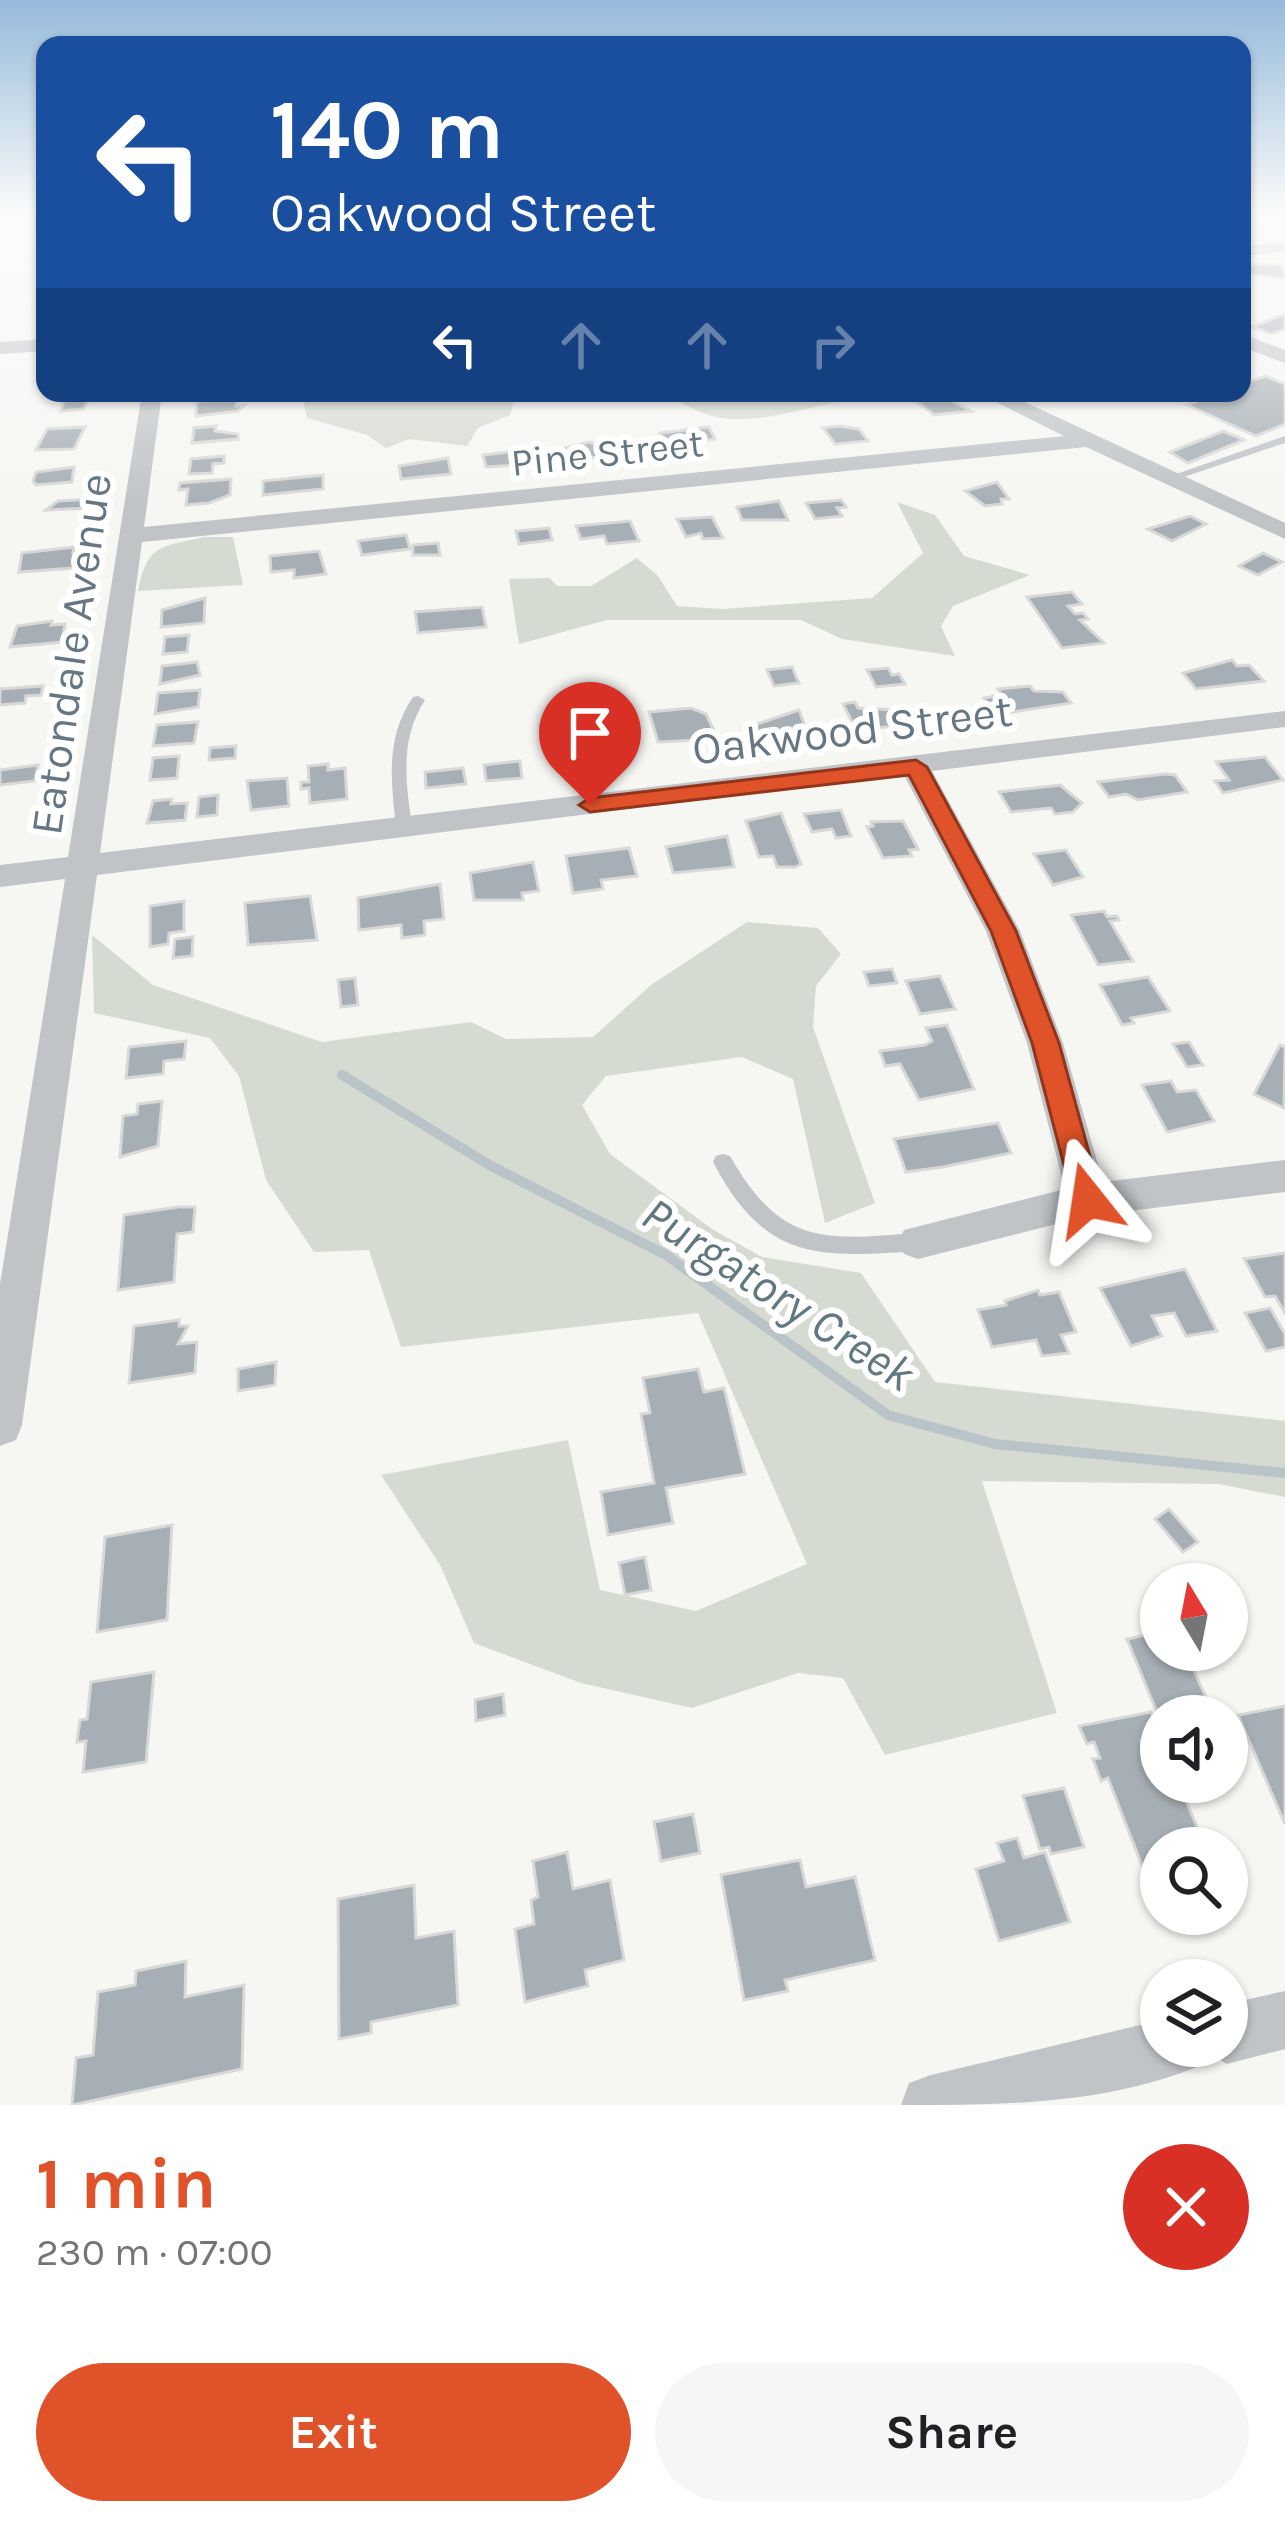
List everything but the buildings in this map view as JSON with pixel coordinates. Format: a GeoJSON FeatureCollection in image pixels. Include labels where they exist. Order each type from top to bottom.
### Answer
{"type":"FeatureCollection","features":[{"type":"Feature","properties":{"kind":"street"},"geometry":{"type":"LineString","coordinates":[[1251,344],[1285,357]]}},
{"type":"Feature","properties":{"kind":"street"},"geometry":{"type":"LineString","coordinates":[[0,348],[36,346]]}},
{"type":"Feature","properties":{"kind":"street","name":"Eatondale Avenue"},"geometry":{"type":"LineString","coordinates":[[0,1425],[151,402]]}},
{"type":"Feature","properties":{"kind":"street"},"geometry":{"type":"LineString","coordinates":[[1008,402],[1285,532]]}},
{"type":"Feature","properties":{"kind":"street","name":"Pine Street"},"geometry":{"type":"LineString","coordinates":[[130,536],[1092,440]]}},
{"type":"Feature","properties":{"kind":"street","name":"Oakwood Street"},"geometry":{"type":"LineString","coordinates":[[0,876],[1285,719]]}},
{"type":"Feature","properties":{"kind":"street"},"geometry":{"type":"LineString","coordinates":[[916,767],[1003,931],[1046,1043],[1088,1200]]}},
{"type":"Feature","properties":{"kind":"street"},"geometry":{"type":"LineString","coordinates":[[918,1242],[1088,1200],[1285,1176]]}},
{"type":"Feature","properties":{"kind":"street"},"geometry":{"type":"LineString","coordinates":[[1248,2029],[1285,2020]]}},
{"type":"Feature","properties":{"kind":"street"},"geometry":{"type":"LineString","coordinates":[[931,2105],[1140,2055]]}},
{"type":"Feature","properties":{"kind":"lane"},"geometry":{"type":"LineString","coordinates":[[1171,478],[1285,439]]}},
{"type":"Feature","properties":{"kind":"lane"},"geometry":{"type":"LineString","coordinates":[[404,827],[398,742],[401,723],[418,700]]}},
{"type":"Feature","properties":{"kind":"lane"},"geometry":{"type":"LineString","coordinates":[[723,1162],[751,1209],[778,1233],[812,1246],[918,1242]]}},
{"type":"Feature","properties":{"kind":"shaded area"},"geometry":{"type":"Polygon","coordinates":[[[304,402],[513,402],[510,415],[478,428],[467,446],[409,439],[386,448],[367,435],[307,418],[304,402]]]}},
{"type":"Feature","properties":{"kind":"shaded area"},"geometry":{"type":"Polygon","coordinates":[[[679,402],[838,402],[776,416],[709,415],[679,402]]]}},
{"type":"Feature","properties":{"kind":"shaded area"},"geometry":{"type":"Polygon","coordinates":[[[897,502],[935,515],[964,556],[1030,575],[953,606],[941,626],[955,656],[842,639],[801,620],[607,620],[519,644],[509,579],[549,578],[558,586],[591,586],[637,558],[658,576],[677,606],[723,609],[872,598],[923,553],[897,502]]]}},
{"type":"Feature","properties":{"kind":"shaded area"},"geometry":{"type":"Polygon","coordinates":[[[204,537],[233,537],[243,585],[138,591],[146,564],[158,550],[204,537]]]}},
{"type":"Feature","properties":{"kind":"shaded area"},"geometry":{"type":"Polygon","coordinates":[[[747,922],[818,928],[841,954],[816,986],[813,1027],[875,1203],[825,1223],[793,1079],[742,1057],[606,1076],[582,1105],[610,1154],[712,1229],[762,1257],[861,1273],[935,1382],[1285,1421],[1285,1497],[1219,1484],[982,1481],[1057,1713],[885,1755],[843,1678],[798,1673],[692,1708],[581,1683],[474,1643],[440,1565],[381,1475],[568,1440],[600,1590],[696,1611],[807,1564],[698,1313],[401,1347],[369,1250],[314,1252],[266,1180],[239,1076],[210,1038],[94,1013],[92,935],[153,985],[322,1042],[471,1022],[506,1039],[593,1037],[651,985],[747,922]]]}},
{"type":"Feature","properties":{"kind":"waterway","name":"Purgatory Creek"},"geometry":{"type":"LineString","coordinates":[[342,1075],[491,1166],[666,1255],[888,1415],[995,1444],[1285,1473]]}},
{"type":"Feature","properties":{"kind":"route"},"geometry":{"type":"LineString","coordinates":[[590,805],[916,767],[1003,931],[1046,1043],[1088,1200]]}}]}
